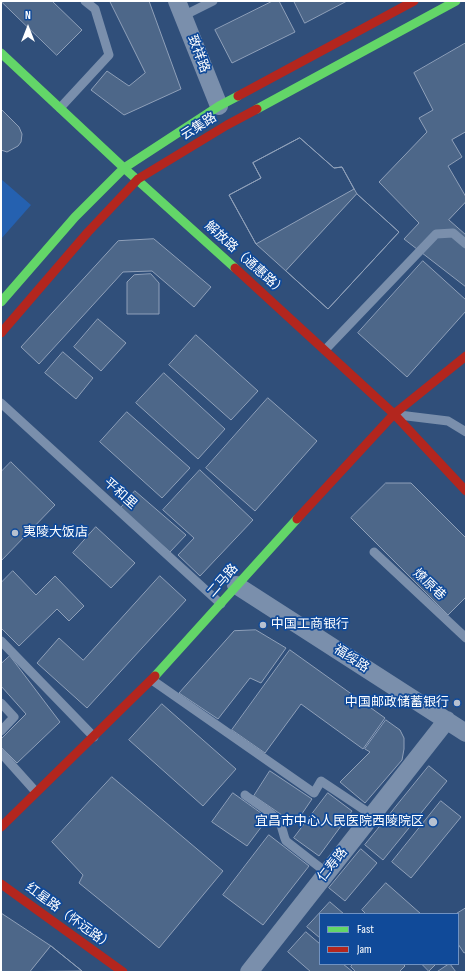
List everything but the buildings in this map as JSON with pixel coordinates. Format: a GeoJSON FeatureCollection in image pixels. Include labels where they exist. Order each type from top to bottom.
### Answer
{"type":"FeatureCollection","features":[{"type":"Feature","properties":{"kind":"street","name":"云集路"},"geometry":{"type":"LineString","coordinates":[[1,302],[74,217],[124,168],[219,106],[414,1]]}},
{"type":"Feature","properties":{"kind":"street","name":"云集路"},"geometry":{"type":"LineString","coordinates":[[1,333],[88,232],[138,179],[227,125],[456,1]]}},
{"type":"Feature","properties":{"kind":"street","name":"致祥路"},"geometry":{"type":"LineString","coordinates":[[180,8],[219,106]]}},
{"type":"Feature","properties":{"kind":"street","name":"解放路（通惠路）"},"geometry":{"type":"LineString","coordinates":[[1,53],[124,168],[326,350],[394,414],[466,491]]}},
{"type":"Feature","properties":{"kind":"street","name":"二马路"},"geometry":{"type":"LineString","coordinates":[[1,827],[152,680],[236,585],[394,414],[466,356]]}},
{"type":"Feature","properties":{"kind":"street","name":"福绥路"},"geometry":{"type":"LineString","coordinates":[[236,585],[466,733]]}},
{"type":"Feature","properties":{"kind":"street","name":"仁寿路"},"geometry":{"type":"LineString","coordinates":[[249,972],[447,720]]}},
{"type":"Feature","properties":{"kind":"street","name":"红星路（怀远路）"},"geometry":{"type":"LineString","coordinates":[[1,884],[123,972]]}},
{"type":"Feature","properties":{"kind":"lane"},"geometry":{"type":"LineString","coordinates":[[60,108],[109,55],[95,9],[85,1]]}},
{"type":"Feature","properties":{"kind":"lane"},"geometry":{"type":"LineString","coordinates":[[180,8],[213,1]]}},
{"type":"Feature","properties":{"kind":"lane"},"geometry":{"type":"LineString","coordinates":[[326,350],[436,234],[453,233],[466,244]]}},
{"type":"Feature","properties":{"kind":"lane","name":"平和里"},"geometry":{"type":"LineString","coordinates":[[1,403],[220,604]]}},
{"type":"Feature","properties":{"kind":"lane"},"geometry":{"type":"LineString","coordinates":[[394,414],[448,421],[466,432]]}},
{"type":"Feature","properties":{"kind":"lane","name":"燎原巷"},"geometry":{"type":"LineString","coordinates":[[374,552],[466,638]]}},
{"type":"Feature","properties":{"kind":"lane"},"geometry":{"type":"LineString","coordinates":[[1,641],[94,737]]}},
{"type":"Feature","properties":{"kind":"lane"},"geometry":{"type":"LineString","coordinates":[[152,680],[314,793],[321,781],[372,815]]}},
{"type":"Feature","properties":{"kind":"lane"},"geometry":{"type":"LineString","coordinates":[[1,703],[14,717],[1,731]]}},
{"type":"Feature","properties":{"kind":"lane"},"geometry":{"type":"LineString","coordinates":[[1,753],[36,792]]}},
{"type":"Feature","properties":{"kind":"lane"},"geometry":{"type":"LineString","coordinates":[[245,796],[276,818],[281,824],[286,841],[327,873]]}},
{"type":"Feature","properties":{"kind":"shaded area"},"geometry":{"type":"Polygon","coordinates":[[[1,179],[31,205],[1,239],[1,179]]]}},
{"type":"Feature","properties":{"kind":"traffic: fast"},"geometry":{"type":"LineString","coordinates":[[257,109],[456,1]]}},
{"type":"Feature","properties":{"kind":"traffic: fast"},"geometry":{"type":"LineString","coordinates":[[1,53],[124,168],[235,268]]}},
{"type":"Feature","properties":{"kind":"traffic: fast"},"geometry":{"type":"LineString","coordinates":[[1,302],[75,217],[124,168],[219,106],[238,96]]}},
{"type":"Feature","properties":{"kind":"traffic: fast"},"geometry":{"type":"LineString","coordinates":[[155,676],[297,519]]}},
{"type":"Feature","properties":{"kind":"traffic: jam"},"geometry":{"type":"LineString","coordinates":[[238,96],[414,1]]}},
{"type":"Feature","properties":{"kind":"traffic: jam"},"geometry":{"type":"LineString","coordinates":[[1,333],[88,232],[138,179],[227,125],[257,109]]}},
{"type":"Feature","properties":{"kind":"traffic: jam"},"geometry":{"type":"LineString","coordinates":[[235,268],[394,414],[466,491]]}},
{"type":"Feature","properties":{"kind":"traffic: jam"},"geometry":{"type":"LineString","coordinates":[[297,519],[394,414],[466,356]]}},
{"type":"Feature","properties":{"kind":"traffic: jam"},"geometry":{"type":"LineString","coordinates":[[1,827],[155,676]]}},
{"type":"Feature","properties":{"kind":"traffic: jam"},"geometry":{"type":"LineString","coordinates":[[1,884],[123,972]]}},
{"type":"Feature","properties":{"kind":"place","name":"夷陵大饭店"},"geometry":{"type":"Point","coordinates":[15,533]}},
{"type":"Feature","properties":{"kind":"place","name":"中国工商银行"},"geometry":{"type":"Point","coordinates":[263,625]}},
{"type":"Feature","properties":{"kind":"place","name":"中国邮政储蓄银行"},"geometry":{"type":"Point","coordinates":[457,703]}},
{"type":"Feature","properties":{"kind":"place","name":"宜昌市中心人民医院西陵院区"},"geometry":{"type":"Point","coordinates":[433,822]}}]}
